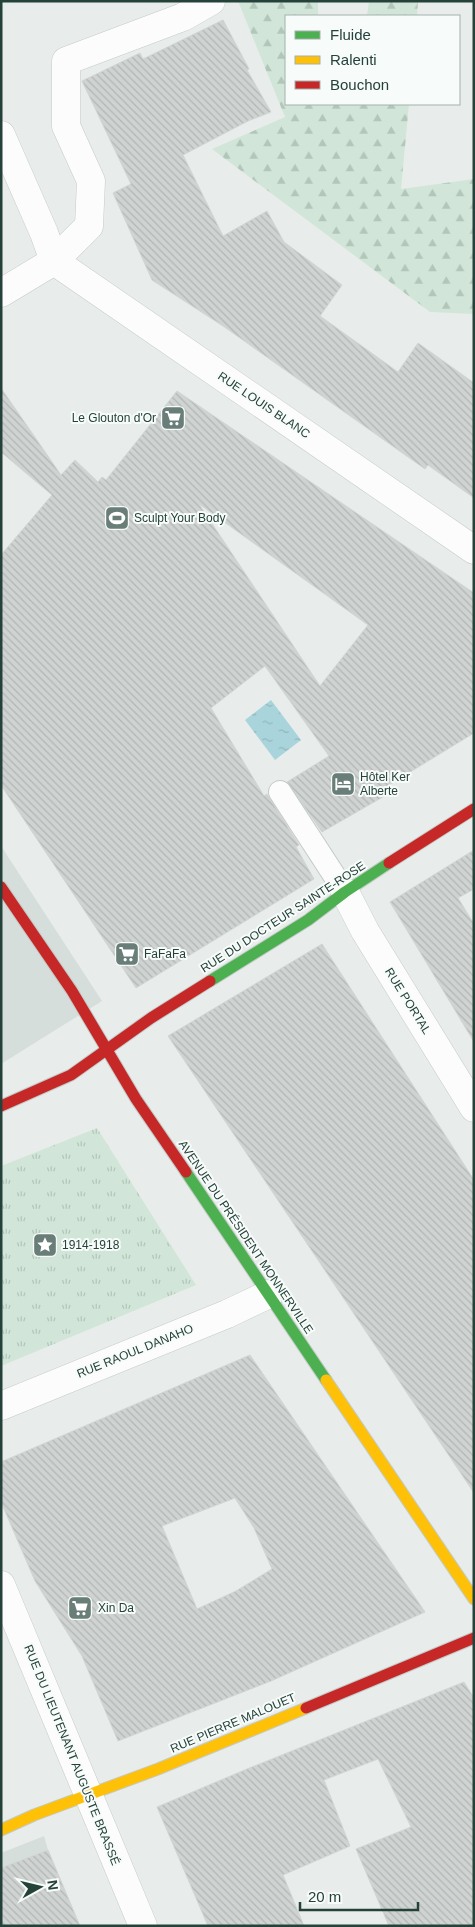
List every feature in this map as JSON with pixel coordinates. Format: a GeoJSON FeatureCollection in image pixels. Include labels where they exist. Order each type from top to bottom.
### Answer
{"type":"FeatureCollection","features":[{"type":"Feature","properties":{"kind":"street"},"geometry":{"type":"LineString","coordinates":[[1,293],[54,261],[89,226],[91,181],[66,126],[66,61],[182,9],[211,1]]}},
{"type":"Feature","properties":{"kind":"street"},"geometry":{"type":"LineString","coordinates":[[1,135],[54,261]]}},
{"type":"Feature","properties":{"kind":"street","name":"RUE LOUIS BLANC"},"geometry":{"type":"LineString","coordinates":[[54,261],[474,550]]}},
{"type":"Feature","properties":{"kind":"street","name":"RUE DU DOCTEUR SAINTE-ROSE"},"geometry":{"type":"LineString","coordinates":[[1,1106],[71,1075],[152,1018],[308,920],[345,892],[474,809]]}},
{"type":"Feature","properties":{"kind":"street","name":"AVENUE DU PRÉSIDENT MONNERVILLE"},"geometry":{"type":"LineString","coordinates":[[1,887],[72,991],[136,1099],[474,1599]]}},
{"type":"Feature","properties":{"kind":"street","name":"RUE PORTAL"},"geometry":{"type":"LineString","coordinates":[[345,892],[365,931],[474,1108]]}},
{"type":"Feature","properties":{"kind":"street","name":"RUE RAOUL DANAHO"},"geometry":{"type":"LineString","coordinates":[[1,1406],[227,1314],[269,1294]]}},
{"type":"Feature","properties":{"kind":"street","name":"RUE DU LIEUTENANT AUGUSTE BRASSÉ"},"geometry":{"type":"LineString","coordinates":[[1,1585],[144,1926]]}},
{"type":"Feature","properties":{"kind":"street","name":"RUE PIERRE MALOUET"},"geometry":{"type":"LineString","coordinates":[[1,1830],[34,1815],[158,1769],[474,1638]]}},
{"type":"Feature","properties":{"kind":"lane"},"geometry":{"type":"LineString","coordinates":[[280,792],[345,892]]}},
{"type":"Feature","properties":{"kind":"shaded area"},"geometry":{"type":"Polygon","coordinates":[[[1,846],[102,1001],[1,1064],[1,846]]]}},
{"type":"Feature","properties":{"kind":"shaded area"},"geometry":{"type":"Polygon","coordinates":[[[44,1836],[48,1850],[1,1868],[1,1853],[44,1836]]]}},
{"type":"Feature","properties":{"kind":"green space"},"geometry":{"type":"Polygon","coordinates":[[[238,1],[318,1],[318,15],[285,15],[285,105],[409,105],[401,189],[474,179],[474,314],[430,312],[212,149],[285,117],[238,1]]]}},
{"type":"Feature","properties":{"kind":"green space"},"geometry":{"type":"Polygon","coordinates":[[[369,1],[418,1],[417,15],[367,15],[369,1]]]}},
{"type":"Feature","properties":{"kind":"green space"},"geometry":{"type":"Polygon","coordinates":[[[97,1128],[196,1285],[1,1366],[1,1166],[97,1128]]]}},
{"type":"Feature","properties":{"kind":"water"},"geometry":{"type":"Polygon","coordinates":[[[271,700],[301,740],[275,760],[245,720],[271,700]]]}},
{"type":"Feature","properties":{"kind":"building"},"geometry":{"type":"Polygon","coordinates":[[[223,20],[249,69],[247,70],[271,112],[248,121],[183,155],[223,236],[267,211],[284,242],[342,285],[320,316],[398,372],[418,343],[474,383],[474,498],[428,465],[425,469],[223,326],[152,280],[113,193],[131,184],[82,81],[140,53],[143,59],[223,20]]]}},
{"type":"Feature","properties":{"kind":"building"},"geometry":{"type":"Polygon","coordinates":[[[1,388],[61,475],[75,460],[98,482],[102,477],[106,480],[177,391],[474,593],[474,733],[384,788],[388,794],[322,832],[287,782],[329,756],[265,666],[211,708],[264,796],[267,794],[299,845],[296,847],[314,879],[136,988],[1,785],[1,555],[52,495],[1,452],[1,388]],[[199,504],[320,686],[368,625],[199,504]]]}},
{"type":"Feature","properties":{"kind":"building"},"geometry":{"type":"Polygon","coordinates":[[[474,850],[474,889],[458,898],[474,924],[474,1042],[390,902],[474,850]]]}},
{"type":"Feature","properties":{"kind":"building"},"geometry":{"type":"Polygon","coordinates":[[[322,944],[474,1180],[474,1493],[168,1036],[322,944]]]}},
{"type":"Feature","properties":{"kind":"building"},"geometry":{"type":"Polygon","coordinates":[[[250,1355],[425,1612],[271,1681],[118,1741],[82,1656],[35,1581],[1,1502],[1,1462],[250,1355]],[[235,1498],[162,1526],[197,1609],[236,1591],[272,1569],[254,1528],[235,1498]]]}},
{"type":"Feature","properties":{"kind":"building"},"geometry":{"type":"Polygon","coordinates":[[[464,1682],[474,1698],[474,1926],[389,1926],[356,1849],[411,1827],[378,1759],[324,1780],[350,1846],[283,1875],[304,1926],[208,1926],[157,1807],[464,1682]]]}},
{"type":"Feature","properties":{"kind":"building"},"geometry":{"type":"Polygon","coordinates":[[[48,1850],[80,1926],[1,1926],[1,1868],[48,1850]]]}},
{"type":"Feature","properties":{"kind":"traffic: fast"},"geometry":{"type":"LineString","coordinates":[[210,981],[308,920],[345,892],[389,863]]}},
{"type":"Feature","properties":{"kind":"traffic: fast"},"geometry":{"type":"LineString","coordinates":[[186,1172],[326,1380]]}},
{"type":"Feature","properties":{"kind":"traffic: slow"},"geometry":{"type":"LineString","coordinates":[[326,1380],[474,1599]]}},
{"type":"Feature","properties":{"kind":"traffic: slow"},"geometry":{"type":"LineString","coordinates":[[1,1830],[34,1815],[158,1769],[306,1708]]}},
{"type":"Feature","properties":{"kind":"traffic: jam"},"geometry":{"type":"LineString","coordinates":[[389,863],[474,809]]}},
{"type":"Feature","properties":{"kind":"traffic: jam"},"geometry":{"type":"LineString","coordinates":[[1,887],[72,991],[136,1099],[186,1172]]}},
{"type":"Feature","properties":{"kind":"traffic: jam"},"geometry":{"type":"LineString","coordinates":[[1,1106],[71,1075],[151,1018],[210,981]]}},
{"type":"Feature","properties":{"kind":"traffic: jam"},"geometry":{"type":"LineString","coordinates":[[306,1708],[474,1638]]}},
{"type":"Feature","properties":{"kind":"place","name":"Le Glouton d'Or"},"geometry":{"type":"Point","coordinates":[173,418]}},
{"type":"Feature","properties":{"kind":"place","name":"Sculpt Your Body"},"geometry":{"type":"Point","coordinates":[117,518]}},
{"type":"Feature","properties":{"kind":"place","name":"Hôtel Ker Alberte"},"geometry":{"type":"Point","coordinates":[343,784]}},
{"type":"Feature","properties":{"kind":"place","name":"FaFaFa"},"geometry":{"type":"Point","coordinates":[127,954]}},
{"type":"Feature","properties":{"kind":"place","name":"1914-1918"},"geometry":{"type":"Point","coordinates":[45,1245]}},
{"type":"Feature","properties":{"kind":"place","name":"Xin Da"},"geometry":{"type":"Point","coordinates":[80,1608]}}]}
